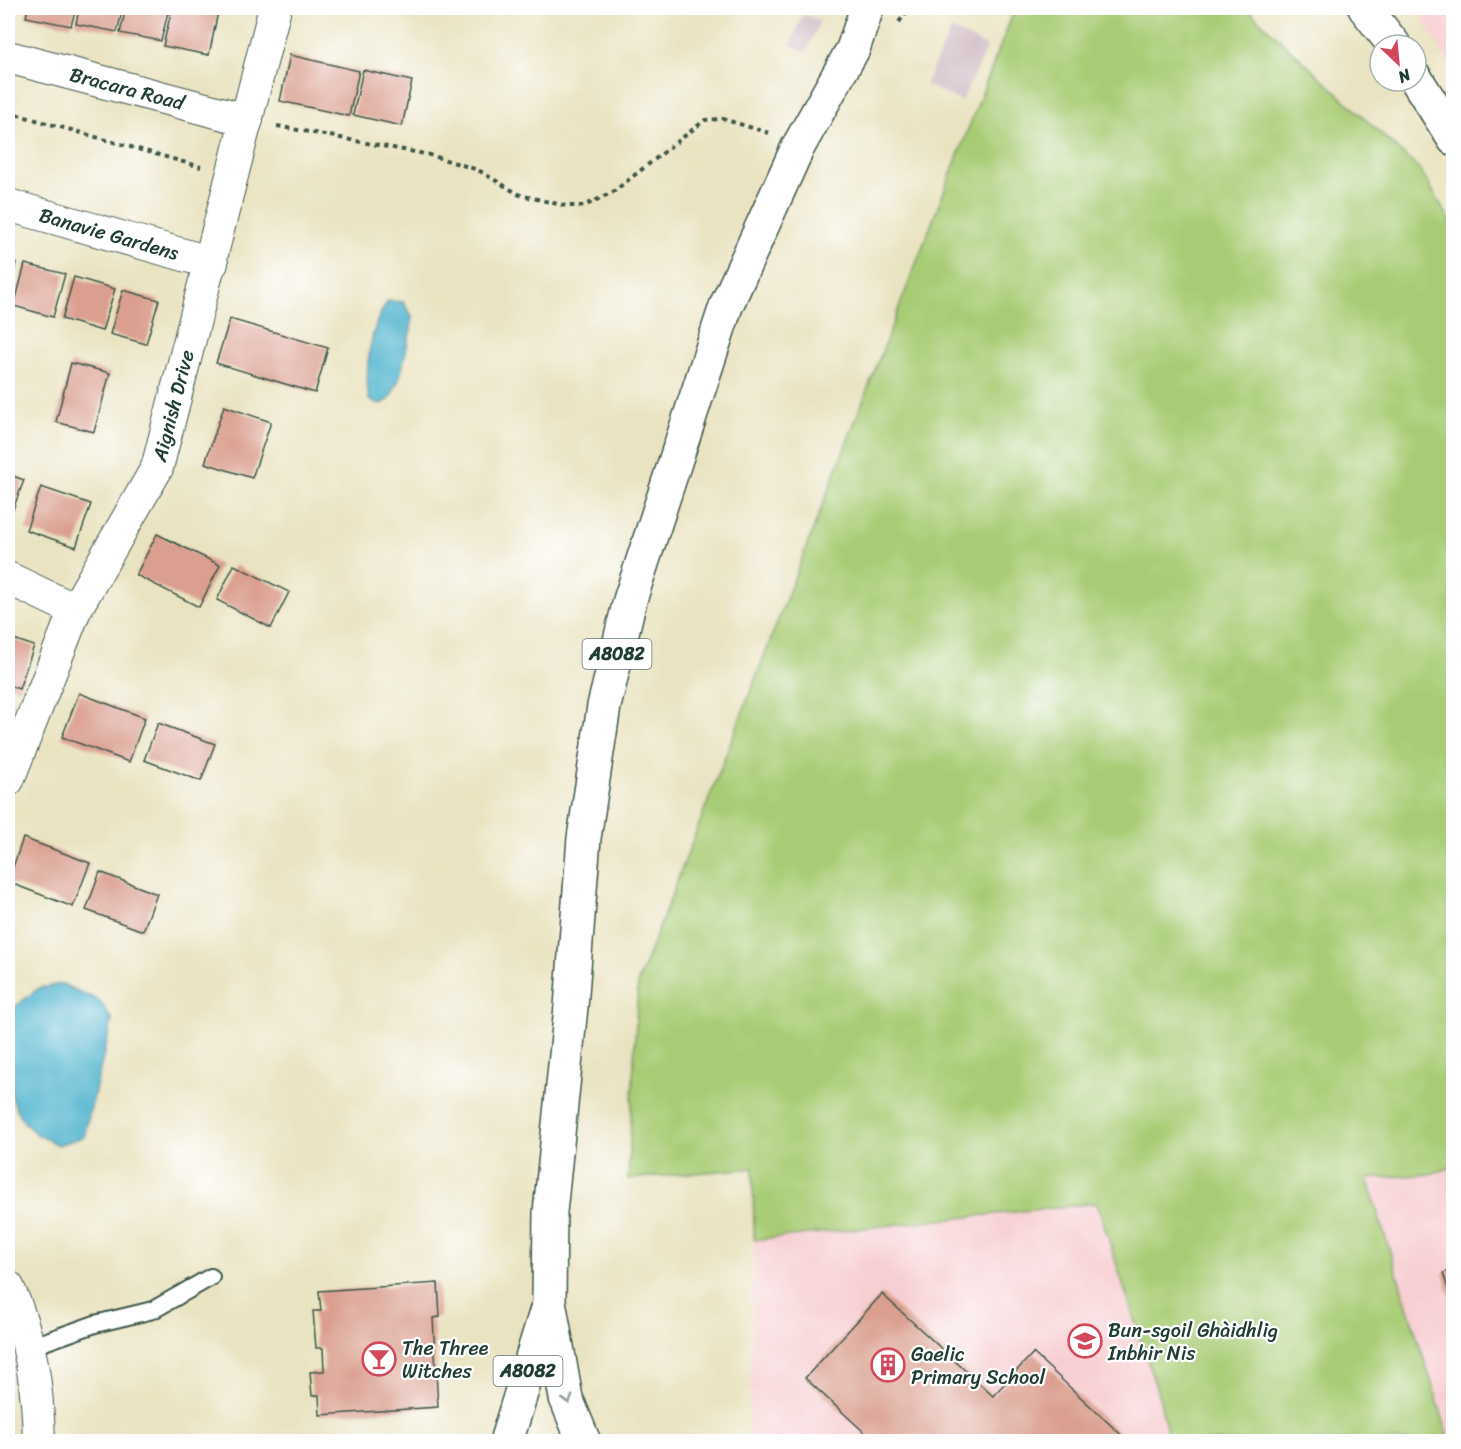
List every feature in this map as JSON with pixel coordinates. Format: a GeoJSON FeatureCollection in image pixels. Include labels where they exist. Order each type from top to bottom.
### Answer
{"type":"FeatureCollection","features":[{"type":"Feature","properties":{"kind":"main road","name":"A8082"},"geometry":{"type":"LineString","coordinates":[[584,1442],[566,1398],[549,1301],[550,1212],[571,1007],[584,838],[609,685],[630,600],[726,306],[798,147],[853,49],[867,8]]}},
{"type":"Feature","properties":{"kind":"main road"},"geometry":{"type":"LineString","coordinates":[[1365,8],[1385,33]]}},
{"type":"Feature","properties":{"kind":"main road","name":"A8082"},"geometry":{"type":"LineString","coordinates":[[853,49],[893,16]]}},
{"type":"Feature","properties":{"kind":"main road"},"geometry":{"type":"LineString","coordinates":[[1425,93],[1454,139]]}},
{"type":"Feature","properties":{"kind":"main road","name":"A8082"},"geometry":{"type":"LineString","coordinates":[[506,1442],[549,1301]]}},
{"type":"Feature","properties":{"kind":"street","name":"Aignish Drive"},"geometry":{"type":"LineString","coordinates":[[8,780],[75,610],[158,468],[275,8]]}},
{"type":"Feature","properties":{"kind":"street","name":"Bracara Road"},"geometry":{"type":"LineString","coordinates":[[8,57],[247,120]]}},
{"type":"Feature","properties":{"kind":"street","name":"Banavie Gardens"},"geometry":{"type":"LineString","coordinates":[[8,205],[212,262]]}},
{"type":"Feature","properties":{"kind":"street"},"geometry":{"type":"LineString","coordinates":[[8,578],[75,610]]}},
{"type":"Feature","properties":{"kind":"street"},"geometry":{"type":"LineString","coordinates":[[8,1287],[30,1347],[38,1397],[39,1442]]}},
{"type":"Feature","properties":{"kind":"lane"},"geometry":{"type":"LineString","coordinates":[[30,1347],[95,1324],[153,1310],[212,1277]]}},
{"type":"Feature","properties":{"kind":"path"},"geometry":{"type":"LineString","coordinates":[[893,16],[910,8]]}},
{"type":"Feature","properties":{"kind":"path"},"geometry":{"type":"LineString","coordinates":[[8,112],[233,176]]}},
{"type":"Feature","properties":{"kind":"path"},"geometry":{"type":"LineString","coordinates":[[247,120],[430,155],[478,170],[520,195],[566,206],[584,206],[613,192],[705,120],[723,119],[751,126],[778,137]]}},
{"type":"Feature","properties":{"kind":"shaded area"},"geometry":{"type":"Polygon","coordinates":[[[1416,8],[1453,8],[1453,71],[1416,8]]]}},
{"type":"Feature","properties":{"kind":"shaded area"},"geometry":{"type":"Polygon","coordinates":[[[803,14],[820,21],[806,52],[790,45],[803,14]]]}},
{"type":"Feature","properties":{"kind":"shaded area"},"geometry":{"type":"Polygon","coordinates":[[[951,29],[987,46],[962,101],[925,85],[951,29]]]}},
{"type":"Feature","properties":{"kind":"shaded area","name":"Bun-sgoil Ghàidhlig Inbhir Nis"},"geometry":{"type":"Polygon","coordinates":[[[1453,1167],[1453,1441],[749,1442],[754,1240],[1097,1203],[1430,1174],[1453,1167]]]}},
{"type":"Feature","properties":{"kind":"green space"},"geometry":{"type":"Polygon","coordinates":[[[1015,8],[1246,8],[1420,170],[1453,225],[1453,1167],[1430,1174],[1367,1179],[1450,1441],[1169,1441],[1160,1400],[1097,1203],[754,1240],[753,1168],[628,1179],[638,982],[1015,8]]]}},
{"type":"Feature","properties":{"kind":"water"},"geometry":{"type":"Polygon","coordinates":[[[388,301],[403,302],[412,316],[400,377],[389,400],[381,404],[369,400],[367,375],[373,335],[388,301]]]}},
{"type":"Feature","properties":{"kind":"water"},"geometry":{"type":"Polygon","coordinates":[[[62,984],[100,1001],[112,1020],[84,1137],[58,1145],[33,1131],[22,1120],[15,1107],[8,1076],[8,1012],[39,988],[62,984]]]}},
{"type":"Feature","properties":{"kind":"building"},"geometry":{"type":"Polygon","coordinates":[[[28,8],[76,8],[71,26],[26,17],[28,8]]]}},
{"type":"Feature","properties":{"kind":"building"},"geometry":{"type":"Polygon","coordinates":[[[79,8],[123,8],[117,32],[76,24],[79,8]]]}},
{"type":"Feature","properties":{"kind":"building"},"geometry":{"type":"Polygon","coordinates":[[[126,8],[169,8],[161,41],[120,33],[126,8]]]}},
{"type":"Feature","properties":{"kind":"building"},"geometry":{"type":"Polygon","coordinates":[[[172,8],[196,8],[218,12],[209,55],[163,46],[172,8]]]}},
{"type":"Feature","properties":{"kind":"building"},"geometry":{"type":"Polygon","coordinates":[[[290,55],[359,71],[349,116],[280,101],[290,55]]]}},
{"type":"Feature","properties":{"kind":"building"},"geometry":{"type":"Polygon","coordinates":[[[363,70],[412,81],[402,126],[353,115],[363,70]]]}},
{"type":"Feature","properties":{"kind":"building"},"geometry":{"type":"Polygon","coordinates":[[[8,261],[16,263],[8,292],[8,261]]]}},
{"type":"Feature","properties":{"kind":"building"},"geometry":{"type":"Polygon","coordinates":[[[25,264],[65,274],[53,317],[14,306],[25,264]]]}},
{"type":"Feature","properties":{"kind":"building"},"geometry":{"type":"Polygon","coordinates":[[[74,277],[115,289],[102,331],[62,319],[74,277]]]}},
{"type":"Feature","properties":{"kind":"building"},"geometry":{"type":"Polygon","coordinates":[[[123,290],[159,300],[146,344],[110,334],[123,290]]]}},
{"type":"Feature","properties":{"kind":"building"},"geometry":{"type":"Polygon","coordinates":[[[230,319],[328,348],[315,393],[216,363],[230,319]]]}},
{"type":"Feature","properties":{"kind":"building"},"geometry":{"type":"Polygon","coordinates":[[[71,363],[110,373],[94,432],[56,422],[71,363]]]}},
{"type":"Feature","properties":{"kind":"building"},"geometry":{"type":"Polygon","coordinates":[[[224,406],[271,422],[252,478],[205,463],[224,406]]]}},
{"type":"Feature","properties":{"kind":"building"},"geometry":{"type":"Polygon","coordinates":[[[8,474],[24,480],[8,523],[8,474]]]}},
{"type":"Feature","properties":{"kind":"building"},"geometry":{"type":"Polygon","coordinates":[[[41,487],[91,504],[76,547],[26,530],[41,487]]]}},
{"type":"Feature","properties":{"kind":"building"},"geometry":{"type":"Polygon","coordinates":[[[157,534],[220,565],[199,607],[136,575],[157,534]]]}},
{"type":"Feature","properties":{"kind":"building"},"geometry":{"type":"Polygon","coordinates":[[[234,565],[289,592],[271,628],[217,600],[234,565]]]}},
{"type":"Feature","properties":{"kind":"building"},"geometry":{"type":"Polygon","coordinates":[[[8,637],[34,646],[19,689],[8,685],[8,637]]]}},
{"type":"Feature","properties":{"kind":"building"},"geometry":{"type":"Polygon","coordinates":[[[79,693],[145,718],[129,762],[62,737],[79,693]]]}},
{"type":"Feature","properties":{"kind":"building"},"geometry":{"type":"Polygon","coordinates":[[[158,723],[215,744],[201,781],[144,760],[158,723]]]}},
{"type":"Feature","properties":{"kind":"building"},"geometry":{"type":"Polygon","coordinates":[[[23,838],[90,863],[73,907],[8,882],[23,838]]]}},
{"type":"Feature","properties":{"kind":"building"},"geometry":{"type":"Polygon","coordinates":[[[100,872],[157,894],[143,931],[86,910],[100,872]]]}},
{"type":"Feature","properties":{"kind":"building"},"geometry":{"type":"Polygon","coordinates":[[[1454,1270],[1454,1304],[1453,1304],[1443,1273],[1454,1270]]]}},
{"type":"Feature","properties":{"kind":"building","name":"The Three Witches"},"geometry":{"type":"Polygon","coordinates":[[[438,1283],[440,1317],[433,1318],[438,1407],[320,1415],[319,1395],[312,1396],[310,1372],[324,1371],[323,1348],[316,1348],[313,1311],[321,1311],[319,1291],[438,1283]]]}},
{"type":"Feature","properties":{"kind":"building","name":"Gaelic Primary School"},"geometry":{"type":"Polygon","coordinates":[[[882,1294],[993,1396],[1033,1353],[1129,1442],[875,1442],[805,1378],[882,1294]]]}},
{"type":"Feature","properties":{"kind":"place","name":"Bun-sgoil Ghàidhlig Inbhir Nis"},"geometry":{"type":"Point","coordinates":[1085,1341]}},
{"type":"Feature","properties":{"kind":"place","name":"The Three Witches"},"geometry":{"type":"Point","coordinates":[379,1359]}},
{"type":"Feature","properties":{"kind":"place","name":"Gaelic Primary School"},"geometry":{"type":"Point","coordinates":[888,1365]}}]}
